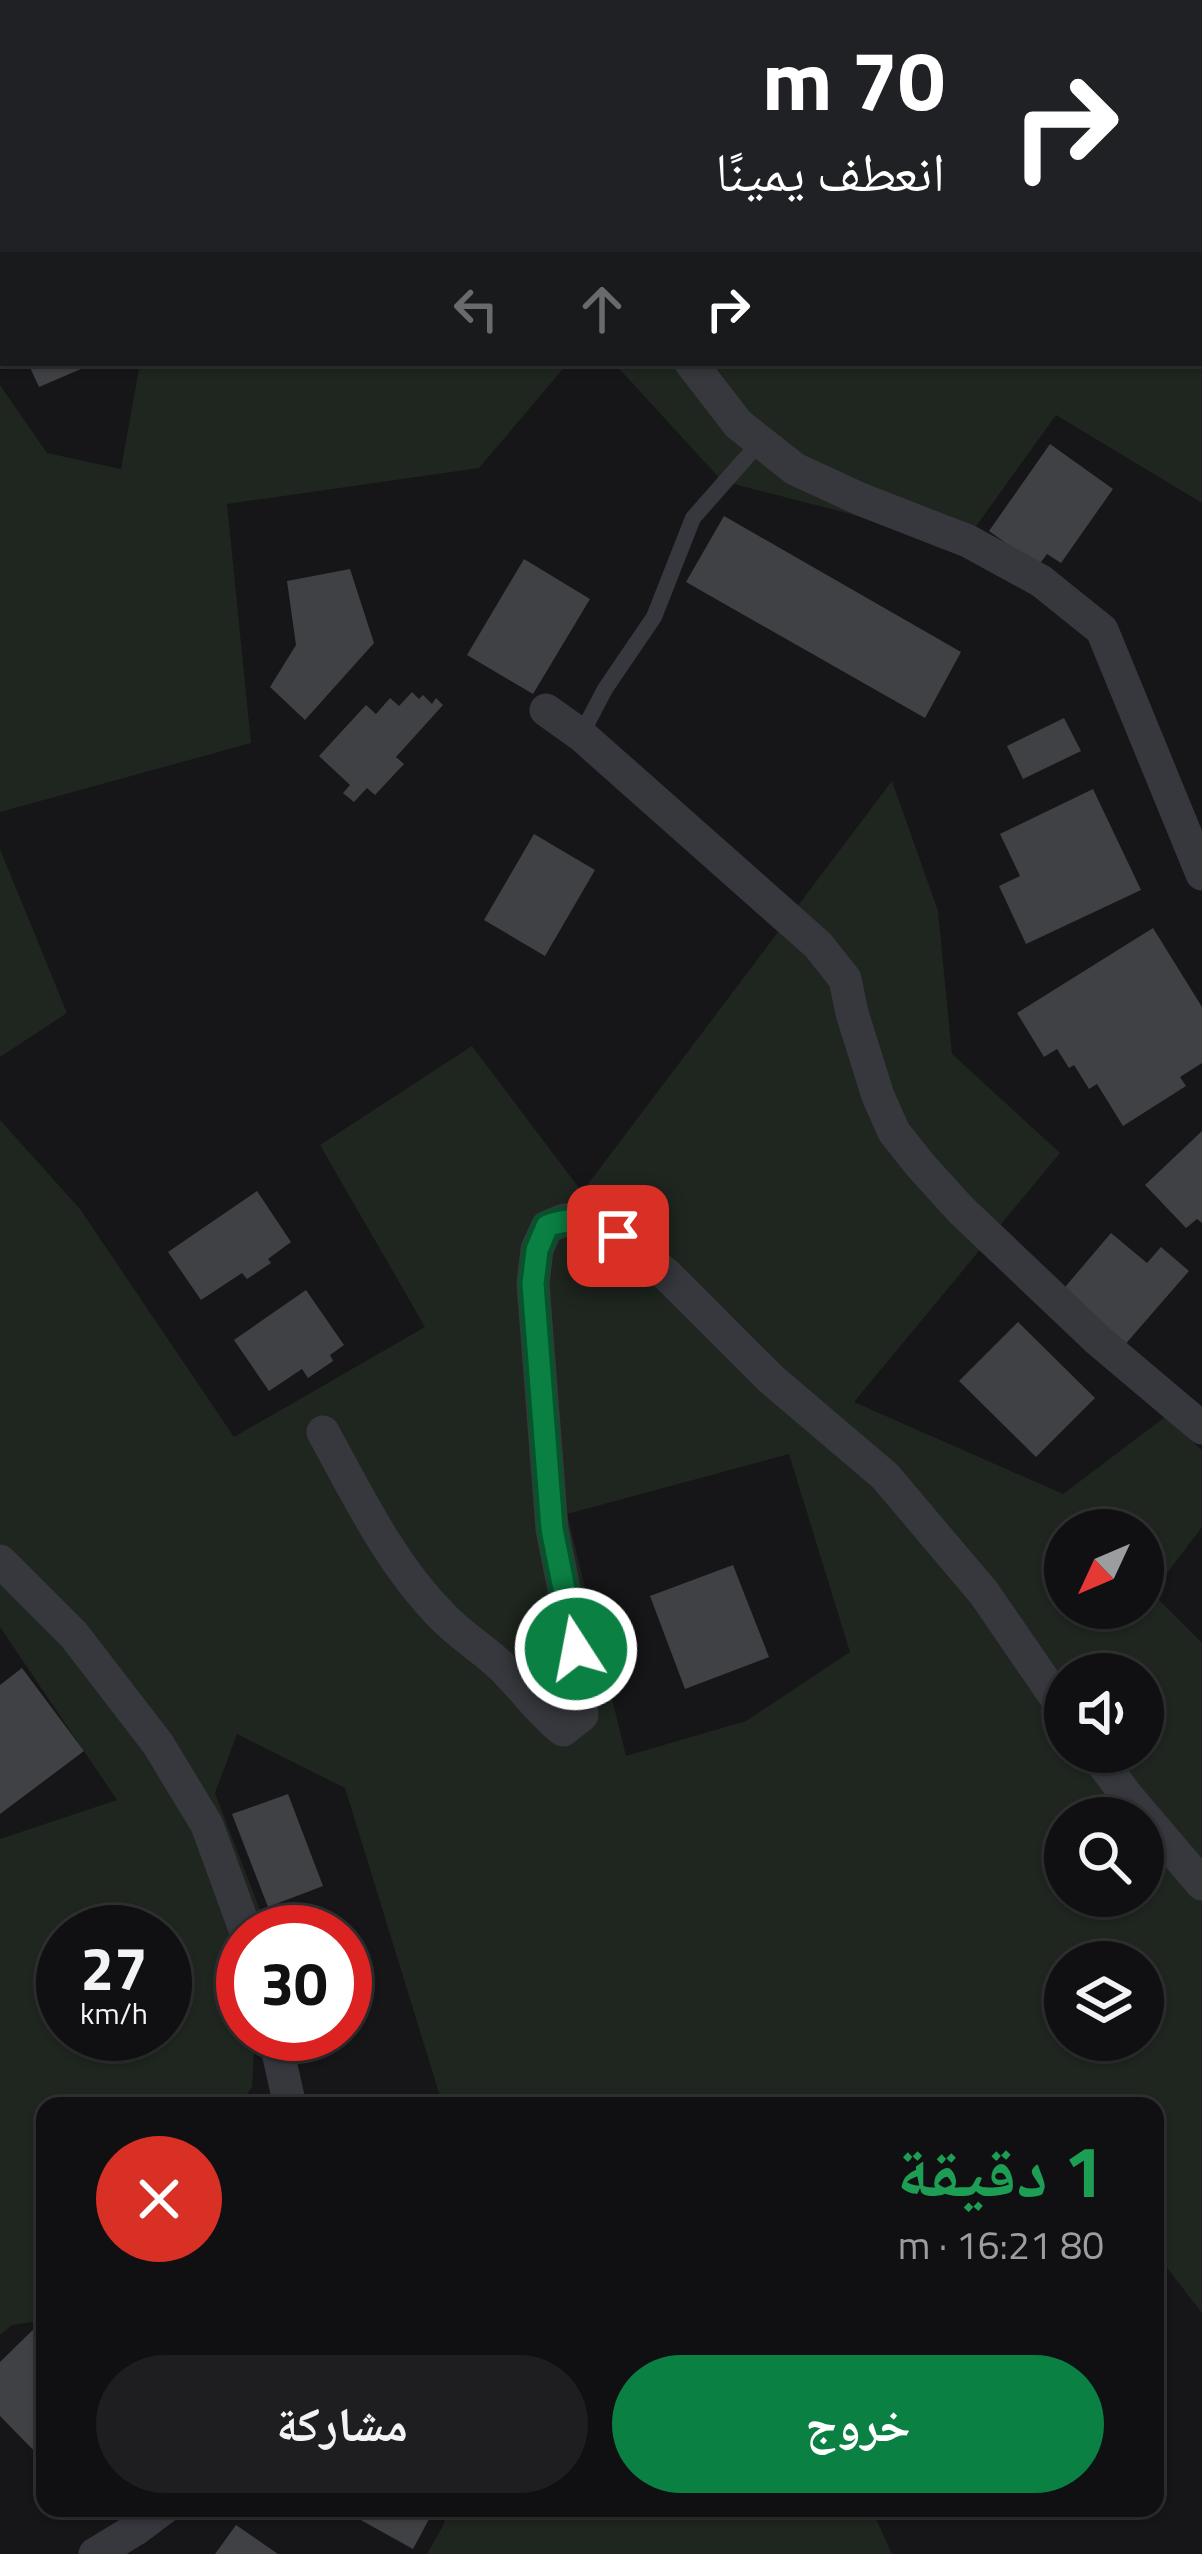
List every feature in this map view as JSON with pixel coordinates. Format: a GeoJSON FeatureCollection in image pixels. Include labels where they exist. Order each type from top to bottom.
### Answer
{"type":"FeatureCollection","features":[{"type":"Feature","properties":{"kind":"street"},"geometry":{"type":"LineString","coordinates":[[694,366],[738,424],[794,469],[968,541],[1041,580],[1102,630],[1202,874]]}},
{"type":"Feature","properties":{"kind":"street"},"geometry":{"type":"LineString","coordinates":[[546,710],[581,735],[818,945],[845,979],[878,1096],[894,1132],[921,1166],[1100,1341],[1202,1428]]}},
{"type":"Feature","properties":{"kind":"street"},"geometry":{"type":"LineString","coordinates":[[323,1432],[372,1520],[420,1591],[563,1730],[582,1715],[576,1649],[552,1529],[533,1284],[537,1250],[547,1226],[574,1219],[601,1226],[666,1274],[770,1379],[885,1476],[984,1593],[1044,1681]]}},
{"type":"Feature","properties":{"kind":"street"},"geometry":{"type":"LineString","coordinates":[[0,1561],[74,1635],[158,1744],[207,1826],[236,1905]]}},
{"type":"Feature","properties":{"kind":"street"},"geometry":{"type":"LineString","coordinates":[[1110,1773],[1202,1884]]}},
{"type":"Feature","properties":{"kind":"street"},"geometry":{"type":"LineString","coordinates":[[280,2061],[288,2097]]}},
{"type":"Feature","properties":{"kind":"street"},"geometry":{"type":"LineString","coordinates":[[94,2554],[152,2517]]}},
{"type":"Feature","properties":{"kind":"lane"},"geometry":{"type":"LineString","coordinates":[[581,735],[654,616],[693,518],[760,442]]}},
{"type":"Feature","properties":{"kind":"shaded area"},"geometry":{"type":"Polygon","coordinates":[[[139,366],[565,366],[479,468],[227,504],[251,743],[0,812],[0,385],[47,453],[121,469],[139,366]]]}},
{"type":"Feature","properties":{"kind":"shaded area"},"geometry":{"type":"Polygon","coordinates":[[[617,366],[1202,366],[1202,503],[1056,415],[964,543],[722,481],[617,366]]]}},
{"type":"Feature","properties":{"kind":"shaded area"},"geometry":{"type":"Polygon","coordinates":[[[892,781],[938,911],[952,1054],[1060,1153],[854,1402],[1063,1494],[1165,1417],[1202,1450],[1202,1527],[1164,1577],[1164,1509],[1044,1509],[1044,1629],[1164,1629],[1164,1605],[1202,1643],[1202,2313],[1164,2267],[1164,2097],[440,2097],[345,1788],[237,1734],[215,1793],[258,1905],[216,1905],[216,2061],[253,2061],[252,2087],[245,2097],[36,2097],[36,2321],[12,2325],[0,2335],[0,1839],[117,1800],[0,1627],[0,1120],[80,1209],[234,1437],[425,1327],[320,1145],[472,1046],[582,1192],[892,781]],[[789,1454],[567,1514],[626,1756],[746,1721],[850,1652],[789,1454]]]}},
{"type":"Feature","properties":{"kind":"shaded area"},"geometry":{"type":"Polygon","coordinates":[[[0,849],[67,1013],[0,1057],[0,849]]]}},
{"type":"Feature","properties":{"kind":"shaded area"},"geometry":{"type":"Polygon","coordinates":[[[445,2517],[875,2517],[892,2554],[427,2554],[445,2517]]]}},
{"type":"Feature","properties":{"kind":"building"},"geometry":{"type":"Polygon","coordinates":[[[29,366],[88,366],[39,387],[29,366]]]}},
{"type":"Feature","properties":{"kind":"building"},"geometry":{"type":"Polygon","coordinates":[[[1050,444],[1113,489],[1061,563],[1047,554],[1038,566],[989,531],[1050,444]]]}},
{"type":"Feature","properties":{"kind":"building"},"geometry":{"type":"Polygon","coordinates":[[[724,516],[961,652],[925,718],[686,582],[724,516]]]}},
{"type":"Feature","properties":{"kind":"building"},"geometry":{"type":"Polygon","coordinates":[[[524,559],[590,599],[533,694],[467,655],[524,559]]]}},
{"type":"Feature","properties":{"kind":"building"},"geometry":{"type":"Polygon","coordinates":[[[350,569],[374,643],[305,720],[270,687],[296,645],[287,581],[350,569]]]}},
{"type":"Feature","properties":{"kind":"building"},"geometry":{"type":"Polygon","coordinates":[[[412,692],[432,704],[436,698],[443,705],[396,757],[404,764],[375,795],[367,788],[354,802],[343,793],[350,785],[319,756],[366,705],[376,714],[390,698],[399,706],[412,692]]]}},
{"type":"Feature","properties":{"kind":"building"},"geometry":{"type":"Polygon","coordinates":[[[1064,718],[1081,751],[1023,779],[1007,746],[1064,718]]]}},
{"type":"Feature","properties":{"kind":"building"},"geometry":{"type":"Polygon","coordinates":[[[1093,789],[1141,890],[1026,944],[999,886],[1020,876],[1000,834],[1093,789]]]}},
{"type":"Feature","properties":{"kind":"building"},"geometry":{"type":"Polygon","coordinates":[[[534,834],[595,870],[545,956],[484,920],[534,834]]]}},
{"type":"Feature","properties":{"kind":"building"},"geometry":{"type":"Polygon","coordinates":[[[1153,928],[1202,1007],[1202,1063],[1180,1077],[1186,1086],[1123,1126],[1097,1084],[1089,1089],[1057,1049],[1044,1057],[1017,1013],[1153,928]]]}},
{"type":"Feature","properties":{"kind":"building"},"geometry":{"type":"Polygon","coordinates":[[[1202,1131],[1202,1223],[1197,1219],[1186,1228],[1145,1185],[1202,1131]]]}},
{"type":"Feature","properties":{"kind":"building"},"geometry":{"type":"Polygon","coordinates":[[[257,1191],[291,1242],[247,1279],[242,1273],[201,1300],[168,1252],[257,1191]]]}},
{"type":"Feature","properties":{"kind":"building"},"geometry":{"type":"Polygon","coordinates":[[[1111,1233],[1147,1263],[1161,1247],[1189,1271],[1122,1348],[1060,1293],[1111,1233]]]}},
{"type":"Feature","properties":{"kind":"building"},"geometry":{"type":"Polygon","coordinates":[[[306,1290],[344,1345],[330,1355],[333,1361],[308,1378],[302,1369],[269,1391],[234,1340],[306,1290]]]}},
{"type":"Feature","properties":{"kind":"building"},"geometry":{"type":"Polygon","coordinates":[[[1018,1322],[1095,1398],[1036,1457],[959,1381],[1018,1322]]]}},
{"type":"Feature","properties":{"kind":"building"},"geometry":{"type":"Polygon","coordinates":[[[733,1565],[769,1657],[685,1689],[650,1596],[733,1565]]]}},
{"type":"Feature","properties":{"kind":"building"},"geometry":{"type":"Polygon","coordinates":[[[22,1668],[84,1751],[0,1814],[0,1685],[22,1668]]]}},
{"type":"Feature","properties":{"kind":"building"},"geometry":{"type":"Polygon","coordinates":[[[288,1794],[323,1886],[267,1905],[232,1814],[288,1794]]]}},
{"type":"Feature","properties":{"kind":"building"},"geometry":{"type":"Polygon","coordinates":[[[36,2327],[36,2453],[0,2416],[0,2362],[36,2327]]]}},
{"type":"Feature","properties":{"kind":"building"},"geometry":{"type":"Polygon","coordinates":[[[355,2517],[430,2517],[413,2549],[355,2517]]]}},
{"type":"Feature","properties":{"kind":"building"},"geometry":{"type":"Polygon","coordinates":[[[236,2525],[278,2554],[215,2554],[236,2525]]]}},
{"type":"Feature","properties":{"kind":"route"},"geometry":{"type":"LineString","coordinates":[[576,1649],[552,1529],[533,1284],[537,1250],[547,1226],[582,1220],[618,1236]]}}]}
